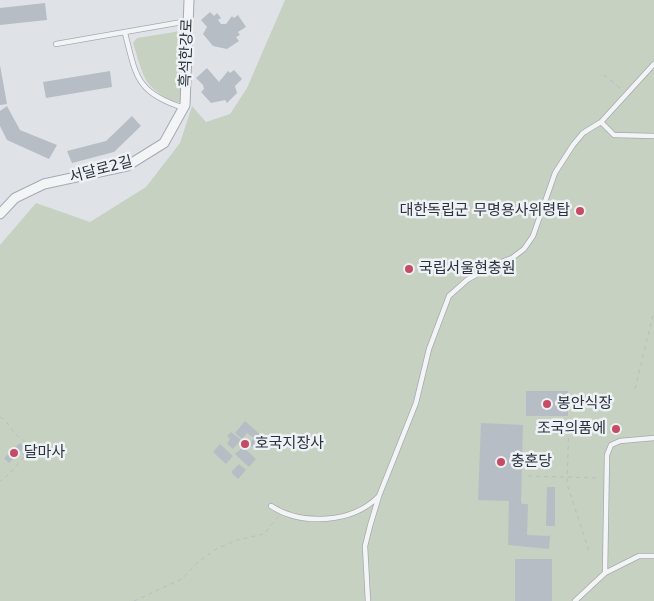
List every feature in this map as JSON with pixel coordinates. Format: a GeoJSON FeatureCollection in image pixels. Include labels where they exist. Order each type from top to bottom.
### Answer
{"type":"FeatureCollection","features":[{"type":"Feature","properties":{"kind":"street","name":"흑석한강로"},"geometry":{"type":"LineString","coordinates":[[184,107],[189,0]]}},
{"type":"Feature","properties":{"kind":"street","name":"서달로2길"},"geometry":{"type":"LineString","coordinates":[[0,214],[15,198],[44,184],[126,166],[148,155],[164,143],[184,107]]}},
{"type":"Feature","properties":{"kind":"lane"},"geometry":{"type":"LineString","coordinates":[[56,44],[188,21]]}},
{"type":"Feature","properties":{"kind":"lane"},"geometry":{"type":"LineString","coordinates":[[125,32],[134,69],[141,85],[171,104],[184,107]]}},
{"type":"Feature","properties":{"kind":"lane"},"geometry":{"type":"LineString","coordinates":[[368,601],[366,546],[379,496],[416,403],[429,350],[449,296],[467,280],[493,265],[512,258],[524,249],[534,236],[548,191],[562,161],[583,133],[601,122],[654,64]]}},
{"type":"Feature","properties":{"kind":"lane"},"geometry":{"type":"LineString","coordinates":[[601,122],[614,135],[654,136]]}},
{"type":"Feature","properties":{"kind":"lane"},"geometry":{"type":"LineString","coordinates":[[606,573],[607,455],[611,445],[620,441],[654,438]]}},
{"type":"Feature","properties":{"kind":"lane"},"geometry":{"type":"LineString","coordinates":[[271,506],[282,513],[310,520],[320,520],[346,515],[370,506],[379,496]]}},
{"type":"Feature","properties":{"kind":"lane"},"geometry":{"type":"LineString","coordinates":[[575,601],[606,573],[639,556],[654,556]]}},
{"type":"Feature","properties":{"kind":"path"},"geometry":{"type":"LineString","coordinates":[[604,75],[628,94]]}},
{"type":"Feature","properties":{"kind":"path"},"geometry":{"type":"LineString","coordinates":[[636,389],[654,311]]}},
{"type":"Feature","properties":{"kind":"path"},"geometry":{"type":"LineString","coordinates":[[0,417],[9,422],[15,433],[26,440],[31,452],[21,458],[16,470],[0,481]]}},
{"type":"Feature","properties":{"kind":"path"},"geometry":{"type":"LineString","coordinates":[[569,422],[567,484],[588,551]]}},
{"type":"Feature","properties":{"kind":"path"},"geometry":{"type":"LineString","coordinates":[[528,476],[598,478]]}},
{"type":"Feature","properties":{"kind":"path"},"geometry":{"type":"LineString","coordinates":[[134,601],[182,579],[198,562],[216,549],[237,540],[264,534],[282,513]]}},
{"type":"Feature","properties":{"kind":"green space","name":"국립서울현충원"},"geometry":{"type":"Polygon","coordinates":[[[285,0],[654,0],[654,601],[0,601],[0,245],[36,203],[90,222],[146,187],[180,143],[192,106],[206,122],[230,114],[247,88],[285,0]]]}},
{"type":"Feature","properties":{"kind":"green space"},"geometry":{"type":"Polygon","coordinates":[[[181,31],[182,102],[178,102],[162,95],[149,84],[142,71],[133,43],[137,38],[181,31]]]}},
{"type":"Feature","properties":{"kind":"building"},"geometry":{"type":"Polygon","coordinates":[[[45,3],[47,20],[0,25],[0,8],[45,3]]]}},
{"type":"Feature","properties":{"kind":"building"},"geometry":{"type":"Polygon","coordinates":[[[210,12],[214,16],[217,13],[221,18],[218,20],[221,24],[226,24],[232,16],[234,18],[238,15],[246,27],[238,32],[240,35],[236,37],[239,41],[227,49],[213,46],[203,34],[207,27],[201,20],[210,12]]]}},
{"type":"Feature","properties":{"kind":"building"},"geometry":{"type":"Polygon","coordinates":[[[0,65],[7,104],[0,105],[0,65]]]}},
{"type":"Feature","properties":{"kind":"building"},"geometry":{"type":"Polygon","coordinates":[[[207,68],[219,82],[228,71],[230,73],[234,70],[242,79],[235,86],[237,93],[227,103],[225,100],[211,103],[201,92],[204,89],[203,85],[196,78],[207,68]]]}},
{"type":"Feature","properties":{"kind":"building"},"geometry":{"type":"Polygon","coordinates":[[[110,71],[112,87],[46,98],[43,82],[110,71]]]}},
{"type":"Feature","properties":{"kind":"building"},"geometry":{"type":"Polygon","coordinates":[[[7,106],[20,130],[57,145],[49,159],[7,140],[0,126],[0,111],[7,106]]]}},
{"type":"Feature","properties":{"kind":"building"},"geometry":{"type":"Polygon","coordinates":[[[132,116],[141,126],[114,152],[72,163],[67,151],[106,141],[132,116]]]}},
{"type":"Feature","properties":{"kind":"building","name":"봉안식장"},"geometry":{"type":"Polygon","coordinates":[[[526,391],[568,391],[568,416],[526,416],[526,391]]]}},
{"type":"Feature","properties":{"kind":"building"},"geometry":{"type":"Polygon","coordinates":[[[245,421],[264,438],[255,449],[249,444],[254,438],[247,433],[242,439],[235,433],[245,421]]]}},
{"type":"Feature","properties":{"kind":"building","name":"충혼당"},"geometry":{"type":"Polygon","coordinates":[[[481,423],[523,425],[521,502],[522,504],[528,504],[527,535],[550,536],[549,549],[508,545],[509,501],[478,500],[481,423]]]}},
{"type":"Feature","properties":{"kind":"building"},"geometry":{"type":"Polygon","coordinates":[[[231,432],[241,440],[233,449],[227,444],[230,439],[227,436],[231,432]]]}},
{"type":"Feature","properties":{"kind":"building","name":"달마사"},"geometry":{"type":"Polygon","coordinates":[[[20,443],[25,447],[9,463],[4,458],[20,443]]]}},
{"type":"Feature","properties":{"kind":"building"},"geometry":{"type":"Polygon","coordinates":[[[220,444],[233,456],[226,464],[213,452],[220,444]]]}},
{"type":"Feature","properties":{"kind":"building"},"geometry":{"type":"Polygon","coordinates":[[[243,447],[256,459],[249,467],[235,454],[243,447]]]}},
{"type":"Feature","properties":{"kind":"building"},"geometry":{"type":"Polygon","coordinates":[[[239,464],[246,470],[238,479],[231,472],[239,464]]]}},
{"type":"Feature","properties":{"kind":"building"},"geometry":{"type":"Polygon","coordinates":[[[547,487],[555,487],[555,526],[546,526],[547,487]]]}},
{"type":"Feature","properties":{"kind":"building"},"geometry":{"type":"Polygon","coordinates":[[[515,559],[552,559],[552,601],[515,601],[515,559]]]}},
{"type":"Feature","properties":{"kind":"place","name":"대한독립군 무명용사위령탑"},"geometry":{"type":"Point","coordinates":[580,211]}},
{"type":"Feature","properties":{"kind":"place","name":"국립서울현충원"},"geometry":{"type":"Point","coordinates":[409,269]}},
{"type":"Feature","properties":{"kind":"place","name":"봉안식장"},"geometry":{"type":"Point","coordinates":[547,404]}},
{"type":"Feature","properties":{"kind":"place","name":"조국의품에"},"geometry":{"type":"Point","coordinates":[616,429]}},
{"type":"Feature","properties":{"kind":"place","name":"호국지장사"},"geometry":{"type":"Point","coordinates":[245,444]}},
{"type":"Feature","properties":{"kind":"place","name":"달마사"},"geometry":{"type":"Point","coordinates":[14,453]}},
{"type":"Feature","properties":{"kind":"place","name":"충혼당"},"geometry":{"type":"Point","coordinates":[501,462]}}]}
